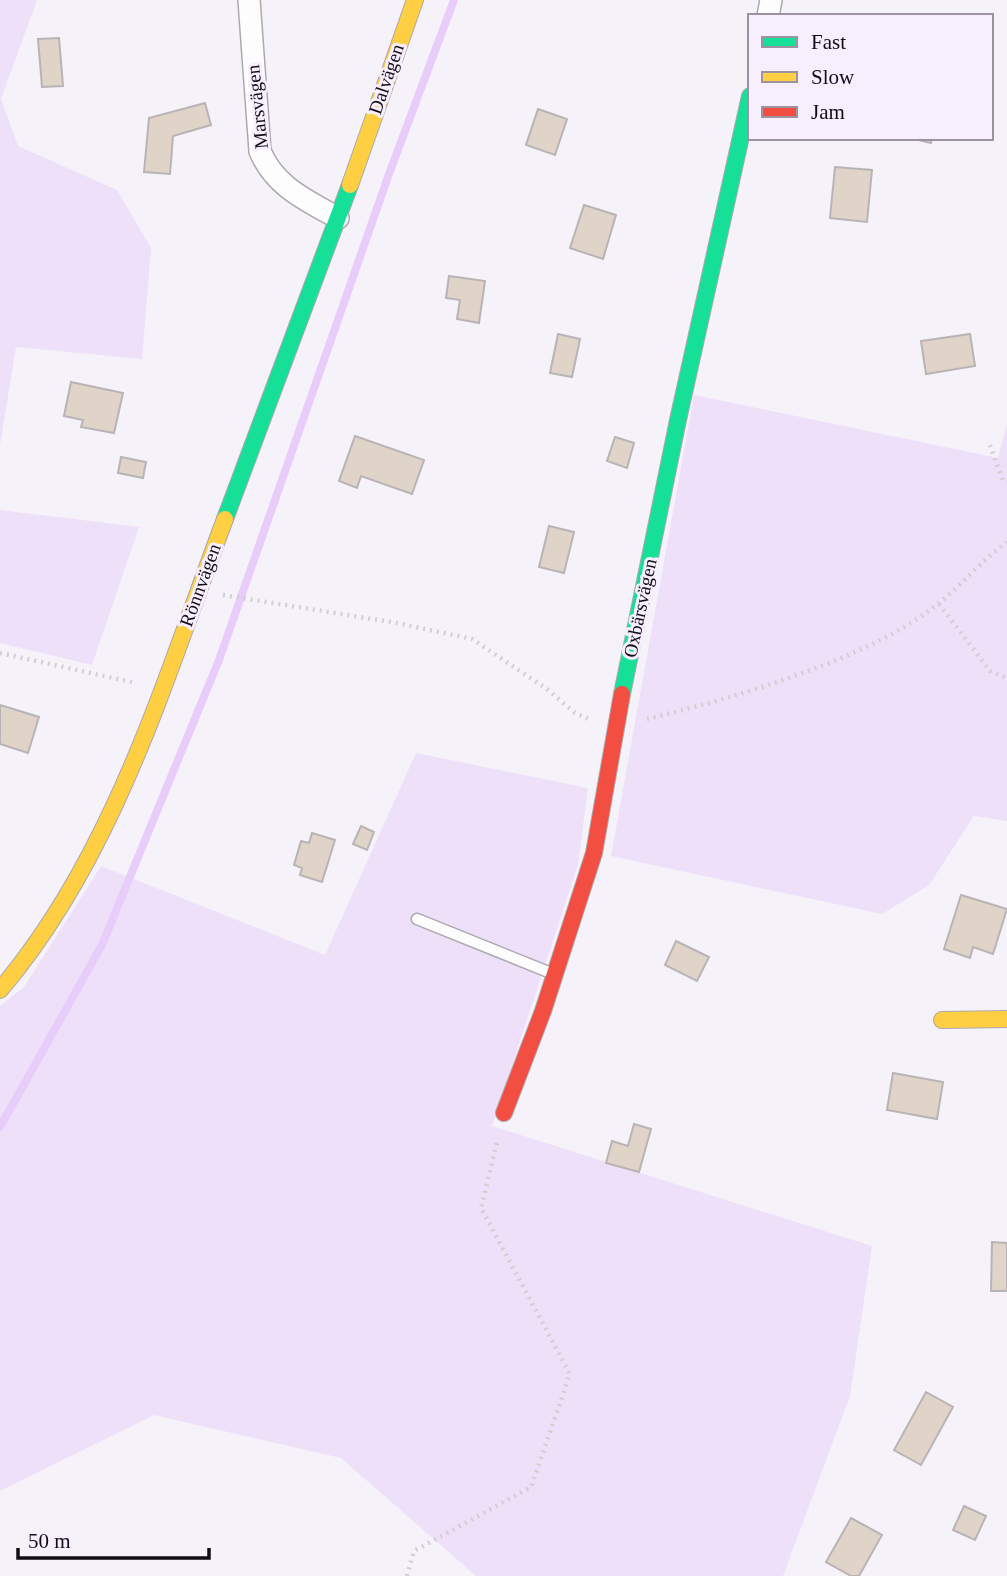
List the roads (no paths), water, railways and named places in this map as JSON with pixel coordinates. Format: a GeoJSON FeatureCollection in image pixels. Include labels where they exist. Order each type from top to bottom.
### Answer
{"type":"FeatureCollection","features":[{"type":"Feature","properties":{"kind":"street","name":"Marsvägen"},"geometry":{"type":"LineString","coordinates":[[249,0],[255,111],[263,160],[267,169],[289,190],[338,218]]}},
{"type":"Feature","properties":{"kind":"street","name":"Dalvägen"},"geometry":{"type":"LineString","coordinates":[[359,158],[415,0]]}},
{"type":"Feature","properties":{"kind":"street","name":"Oxbärsvägen"},"geometry":{"type":"LineString","coordinates":[[504,1113],[555,974],[594,853],[616,726],[678,420],[748,105]]}},
{"type":"Feature","properties":{"kind":"street","name":"Rönnvägen"},"geometry":{"type":"LineString","coordinates":[[0,990],[29,956],[76,885],[130,770],[359,158]]}},
{"type":"Feature","properties":{"kind":"street"},"geometry":{"type":"LineString","coordinates":[[942,1020],[1007,1018]]}},
{"type":"Feature","properties":{"kind":"lane"},"geometry":{"type":"LineString","coordinates":[[417,919],[555,974]]}},
{"type":"Feature","properties":{"kind":"waterway"},"geometry":{"type":"LineString","coordinates":[[0,1127],[102,945],[219,660],[389,174],[454,0]]}}]}
